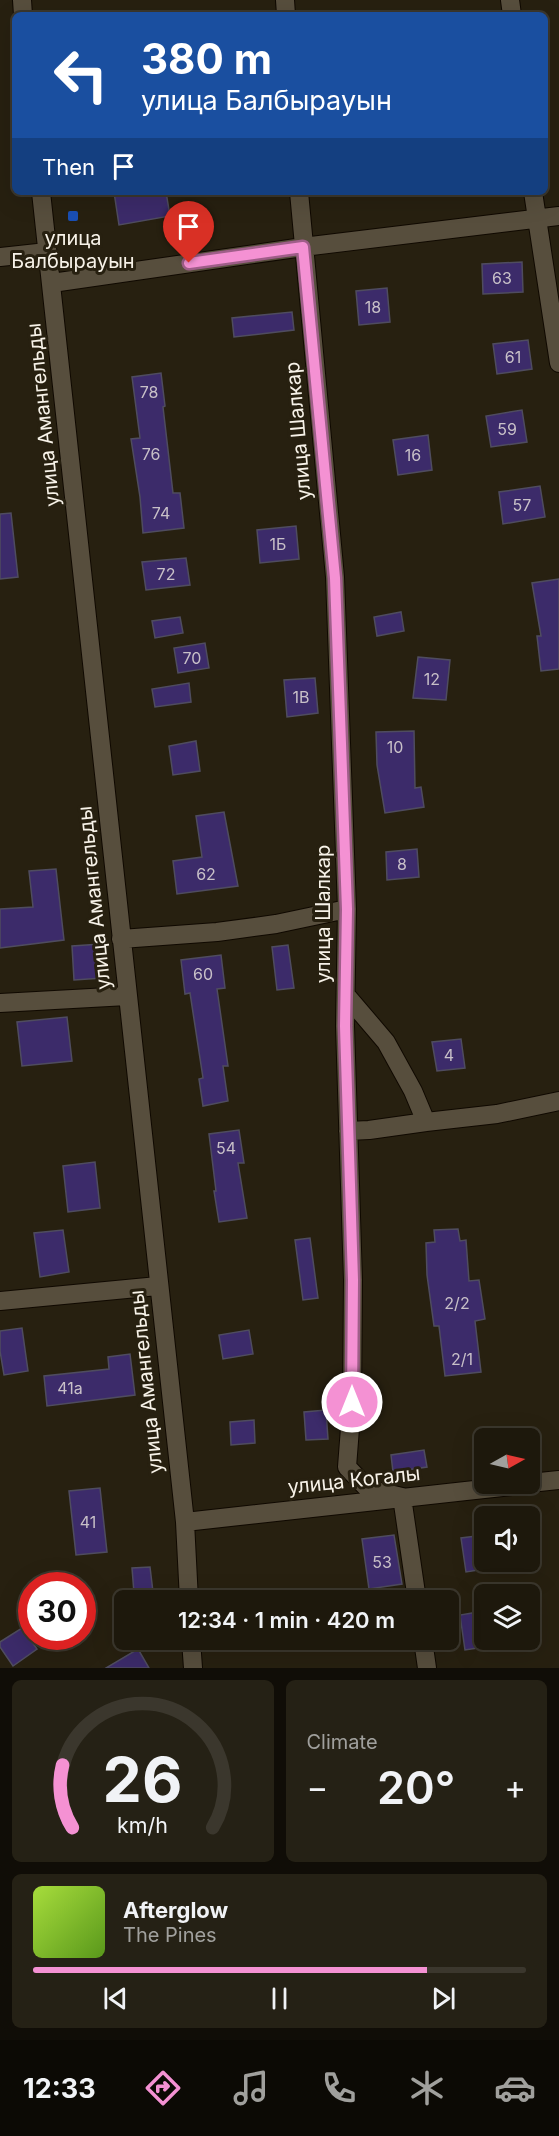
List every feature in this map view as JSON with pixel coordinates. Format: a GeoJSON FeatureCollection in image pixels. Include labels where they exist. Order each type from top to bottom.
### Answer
{"type":"FeatureCollection","features":[{"type":"Feature","properties":{"kind":"street","name":"улица Амангельды"},"geometry":{"type":"LineString","coordinates":[[41,195],[184,1522],[188,1590]]}},
{"type":"Feature","properties":{"kind":"street","name":"улица Шалкар"},"geometry":{"type":"LineString","coordinates":[[299,195],[335,578],[347,909],[348,1131],[353,1280],[352,1402],[347,1467],[368,1489],[402,1497]]}},
{"type":"Feature","properties":{"kind":"street"},"geometry":{"type":"LineString","coordinates":[[533,195],[559,363]]}},
{"type":"Feature","properties":{"kind":"street"},"geometry":{"type":"LineString","coordinates":[[52,283],[303,247],[559,216]]}},
{"type":"Feature","properties":{"kind":"street"},"geometry":{"type":"LineString","coordinates":[[0,258],[47,252]]}},
{"type":"Feature","properties":{"kind":"street"},"geometry":{"type":"LineString","coordinates":[[121,939],[217,932],[276,924],[347,909]]}},
{"type":"Feature","properties":{"kind":"street"},"geometry":{"type":"LineString","coordinates":[[346,995],[386,1042],[413,1091],[426,1122]]}},
{"type":"Feature","properties":{"kind":"street"},"geometry":{"type":"LineString","coordinates":[[0,1003],[127,996]]}},
{"type":"Feature","properties":{"kind":"street"},"geometry":{"type":"LineString","coordinates":[[348,1131],[369,1131],[496,1114],[559,1101]]}},
{"type":"Feature","properties":{"kind":"street"},"geometry":{"type":"LineString","coordinates":[[0,1301],[158,1286]]}},
{"type":"Feature","properties":{"kind":"street","name":"улица Когалы"},"geometry":{"type":"LineString","coordinates":[[540,1483],[559,1480]]}},
{"type":"Feature","properties":{"kind":"street","name":"улица Когалы"},"geometry":{"type":"LineString","coordinates":[[184,1522],[474,1490]]}},
{"type":"Feature","properties":{"kind":"street"},"geometry":{"type":"LineString","coordinates":[[402,1497],[416,1590]]}},
{"type":"Feature","properties":{"kind":"street"},"geometry":{"type":"LineString","coordinates":[[192,1650],[193,1668]]}},
{"type":"Feature","properties":{"kind":"street"},"geometry":{"type":"LineString","coordinates":[[424,1650],[427,1668]]}},
{"type":"Feature","properties":{"kind":"building"},"geometry":{"type":"Polygon","coordinates":[[[114,195],[166,195],[170,216],[119,225],[114,195]]]}},
{"type":"Feature","properties":{"kind":"building"},"geometry":{"type":"Polygon","coordinates":[[[522,262],[523,292],[483,294],[482,264],[522,262]]]}},
{"type":"Feature","properties":{"kind":"building"},"geometry":{"type":"Polygon","coordinates":[[[387,288],[390,322],[359,325],[356,291],[387,288]]]}},
{"type":"Feature","properties":{"kind":"building"},"geometry":{"type":"Polygon","coordinates":[[[292,312],[294,330],[234,337],[232,318],[292,312]]]}},
{"type":"Feature","properties":{"kind":"building"},"geometry":{"type":"Polygon","coordinates":[[[528,340],[532,369],[497,374],[493,344],[528,340]]]}},
{"type":"Feature","properties":{"kind":"building"},"geometry":{"type":"Polygon","coordinates":[[[161,373],[173,493],[180,493],[184,528],[143,533],[131,439],[140,438],[132,377],[161,373]]]}},
{"type":"Feature","properties":{"kind":"building"},"geometry":{"type":"Polygon","coordinates":[[[522,410],[527,442],[491,447],[486,416],[522,410]]]}},
{"type":"Feature","properties":{"kind":"building"},"geometry":{"type":"Polygon","coordinates":[[[428,435],[432,470],[398,475],[393,440],[428,435]]]}},
{"type":"Feature","properties":{"kind":"building"},"geometry":{"type":"Polygon","coordinates":[[[540,486],[545,517],[503,524],[499,492],[540,486]]]}},
{"type":"Feature","properties":{"kind":"building"},"geometry":{"type":"Polygon","coordinates":[[[11,513],[18,577],[0,579],[0,514],[11,513]]]}},
{"type":"Feature","properties":{"kind":"building"},"geometry":{"type":"Polygon","coordinates":[[[296,526],[299,559],[260,563],[257,530],[296,526]]]}},
{"type":"Feature","properties":{"kind":"building"},"geometry":{"type":"Polygon","coordinates":[[[186,558],[190,585],[146,590],[142,562],[186,558]]]}},
{"type":"Feature","properties":{"kind":"building"},"geometry":{"type":"Polygon","coordinates":[[[559,579],[559,669],[541,671],[537,636],[541,636],[532,583],[559,579]]]}},
{"type":"Feature","properties":{"kind":"building"},"geometry":{"type":"Polygon","coordinates":[[[401,612],[404,631],[377,636],[374,617],[401,612]]]}},
{"type":"Feature","properties":{"kind":"building"},"geometry":{"type":"Polygon","coordinates":[[[180,617],[183,633],[155,638],[152,621],[180,617]]]}},
{"type":"Feature","properties":{"kind":"building"},"geometry":{"type":"Polygon","coordinates":[[[205,643],[209,668],[178,673],[174,648],[205,643]]]}},
{"type":"Feature","properties":{"kind":"building"},"geometry":{"type":"Polygon","coordinates":[[[418,657],[450,660],[446,700],[413,698],[418,657]]]}},
{"type":"Feature","properties":{"kind":"building"},"geometry":{"type":"Polygon","coordinates":[[[315,678],[318,713],[287,717],[284,680],[315,678]]]}},
{"type":"Feature","properties":{"kind":"building"},"geometry":{"type":"Polygon","coordinates":[[[189,683],[191,702],[155,707],[152,689],[189,683]]]}},
{"type":"Feature","properties":{"kind":"building"},"geometry":{"type":"Polygon","coordinates":[[[414,731],[415,788],[421,787],[424,807],[385,813],[377,765],[376,732],[414,731]]]}},
{"type":"Feature","properties":{"kind":"building"},"geometry":{"type":"Polygon","coordinates":[[[196,741],[200,771],[173,775],[169,746],[196,741]]]}},
{"type":"Feature","properties":{"kind":"building"},"geometry":{"type":"Polygon","coordinates":[[[224,812],[238,886],[177,894],[173,861],[202,857],[196,816],[224,812]]]}},
{"type":"Feature","properties":{"kind":"building"},"geometry":{"type":"Polygon","coordinates":[[[417,849],[419,877],[387,880],[386,852],[417,849]]]}},
{"type":"Feature","properties":{"kind":"building"},"geometry":{"type":"Polygon","coordinates":[[[56,869],[64,940],[0,948],[0,909],[33,907],[29,871],[56,869]]]}},
{"type":"Feature","properties":{"kind":"building"},"geometry":{"type":"Polygon","coordinates":[[[101,944],[103,978],[74,980],[72,946],[101,944]]]}},
{"type":"Feature","properties":{"kind":"building"},"geometry":{"type":"Polygon","coordinates":[[[288,945],[294,988],[277,990],[272,947],[288,945]]]}},
{"type":"Feature","properties":{"kind":"building"},"geometry":{"type":"Polygon","coordinates":[[[221,955],[225,988],[217,989],[228,1066],[223,1066],[228,1101],[203,1106],[199,1079],[203,1078],[190,993],[185,994],[181,960],[221,955]]]}},
{"type":"Feature","properties":{"kind":"building"},"geometry":{"type":"Polygon","coordinates":[[[67,1017],[72,1061],[22,1066],[17,1022],[67,1017]]]}},
{"type":"Feature","properties":{"kind":"building"},"geometry":{"type":"Polygon","coordinates":[[[461,1039],[465,1068],[437,1071],[432,1042],[461,1039]]]}},
{"type":"Feature","properties":{"kind":"building"},"geometry":{"type":"Polygon","coordinates":[[[239,1130],[244,1163],[238,1163],[247,1218],[219,1222],[209,1134],[239,1130]]]}},
{"type":"Feature","properties":{"kind":"building"},"geometry":{"type":"Polygon","coordinates":[[[95,1162],[100,1208],[68,1212],[63,1166],[95,1162]]]}},
{"type":"Feature","properties":{"kind":"building"},"geometry":{"type":"Polygon","coordinates":[[[458,1229],[460,1241],[466,1240],[469,1281],[479,1280],[485,1319],[475,1321],[481,1372],[445,1376],[439,1326],[434,1326],[427,1275],[426,1243],[435,1242],[434,1230],[458,1229]]]}},
{"type":"Feature","properties":{"kind":"building"},"geometry":{"type":"Polygon","coordinates":[[[63,1230],[69,1272],[40,1277],[34,1233],[63,1230]]]}},
{"type":"Feature","properties":{"kind":"building"},"geometry":{"type":"Polygon","coordinates":[[[310,1238],[318,1298],[303,1300],[295,1240],[310,1238]]]}},
{"type":"Feature","properties":{"kind":"building"},"geometry":{"type":"Polygon","coordinates":[[[22,1328],[28,1371],[4,1375],[0,1351],[0,1331],[22,1328]]]}},
{"type":"Feature","properties":{"kind":"building"},"geometry":{"type":"Polygon","coordinates":[[[249,1330],[253,1354],[223,1359],[219,1335],[249,1330]]]}},
{"type":"Feature","properties":{"kind":"building"},"geometry":{"type":"Polygon","coordinates":[[[130,1354],[135,1395],[47,1406],[44,1376],[109,1369],[108,1357],[130,1354]]]}},
{"type":"Feature","properties":{"kind":"building"},"geometry":{"type":"Polygon","coordinates":[[[326,1410],[328,1439],[306,1440],[304,1412],[326,1410]]]}},
{"type":"Feature","properties":{"kind":"building"},"geometry":{"type":"Polygon","coordinates":[[[254,1420],[255,1443],[231,1445],[230,1422],[254,1420]]]}},
{"type":"Feature","properties":{"kind":"building"},"geometry":{"type":"Polygon","coordinates":[[[424,1450],[427,1467],[393,1472],[391,1455],[424,1450]]]}},
{"type":"Feature","properties":{"kind":"building"},"geometry":{"type":"Polygon","coordinates":[[[100,1488],[107,1552],[76,1555],[69,1491],[100,1488]]]}},
{"type":"Feature","properties":{"kind":"building"},"geometry":{"type":"Polygon","coordinates":[[[394,1535],[402,1584],[369,1589],[362,1539],[394,1535]]]}},
{"type":"Feature","properties":{"kind":"building"},"geometry":{"type":"Polygon","coordinates":[[[474,1536],[474,1571],[466,1572],[461,1538],[474,1536]]]}},
{"type":"Feature","properties":{"kind":"building"},"geometry":{"type":"Polygon","coordinates":[[[150,1567],[153,1590],[134,1590],[132,1568],[150,1567]]]}},
{"type":"Feature","properties":{"kind":"building"},"geometry":{"type":"Polygon","coordinates":[[[474,1613],[474,1649],[465,1650],[460,1615],[474,1613]]]}},
{"type":"Feature","properties":{"kind":"building"},"geometry":{"type":"Polygon","coordinates":[[[18,1631],[18,1650],[36,1650],[13,1666],[0,1647],[0,1642],[18,1631]]]}},
{"type":"Feature","properties":{"kind":"building"},"geometry":{"type":"Polygon","coordinates":[[[139,1650],[149,1668],[106,1668],[139,1650]]]}},
{"type":"Feature","properties":{"kind":"place","name":"улица Балбырауын"},"geometry":{"type":"Point","coordinates":[73,216]}},
{"type":"Feature","properties":{"kind":"route"},"geometry":{"type":"LineString","coordinates":[[189,263],[303,247],[335,578],[347,909],[345,1026],[353,1280],[352,1402]]}}]}
